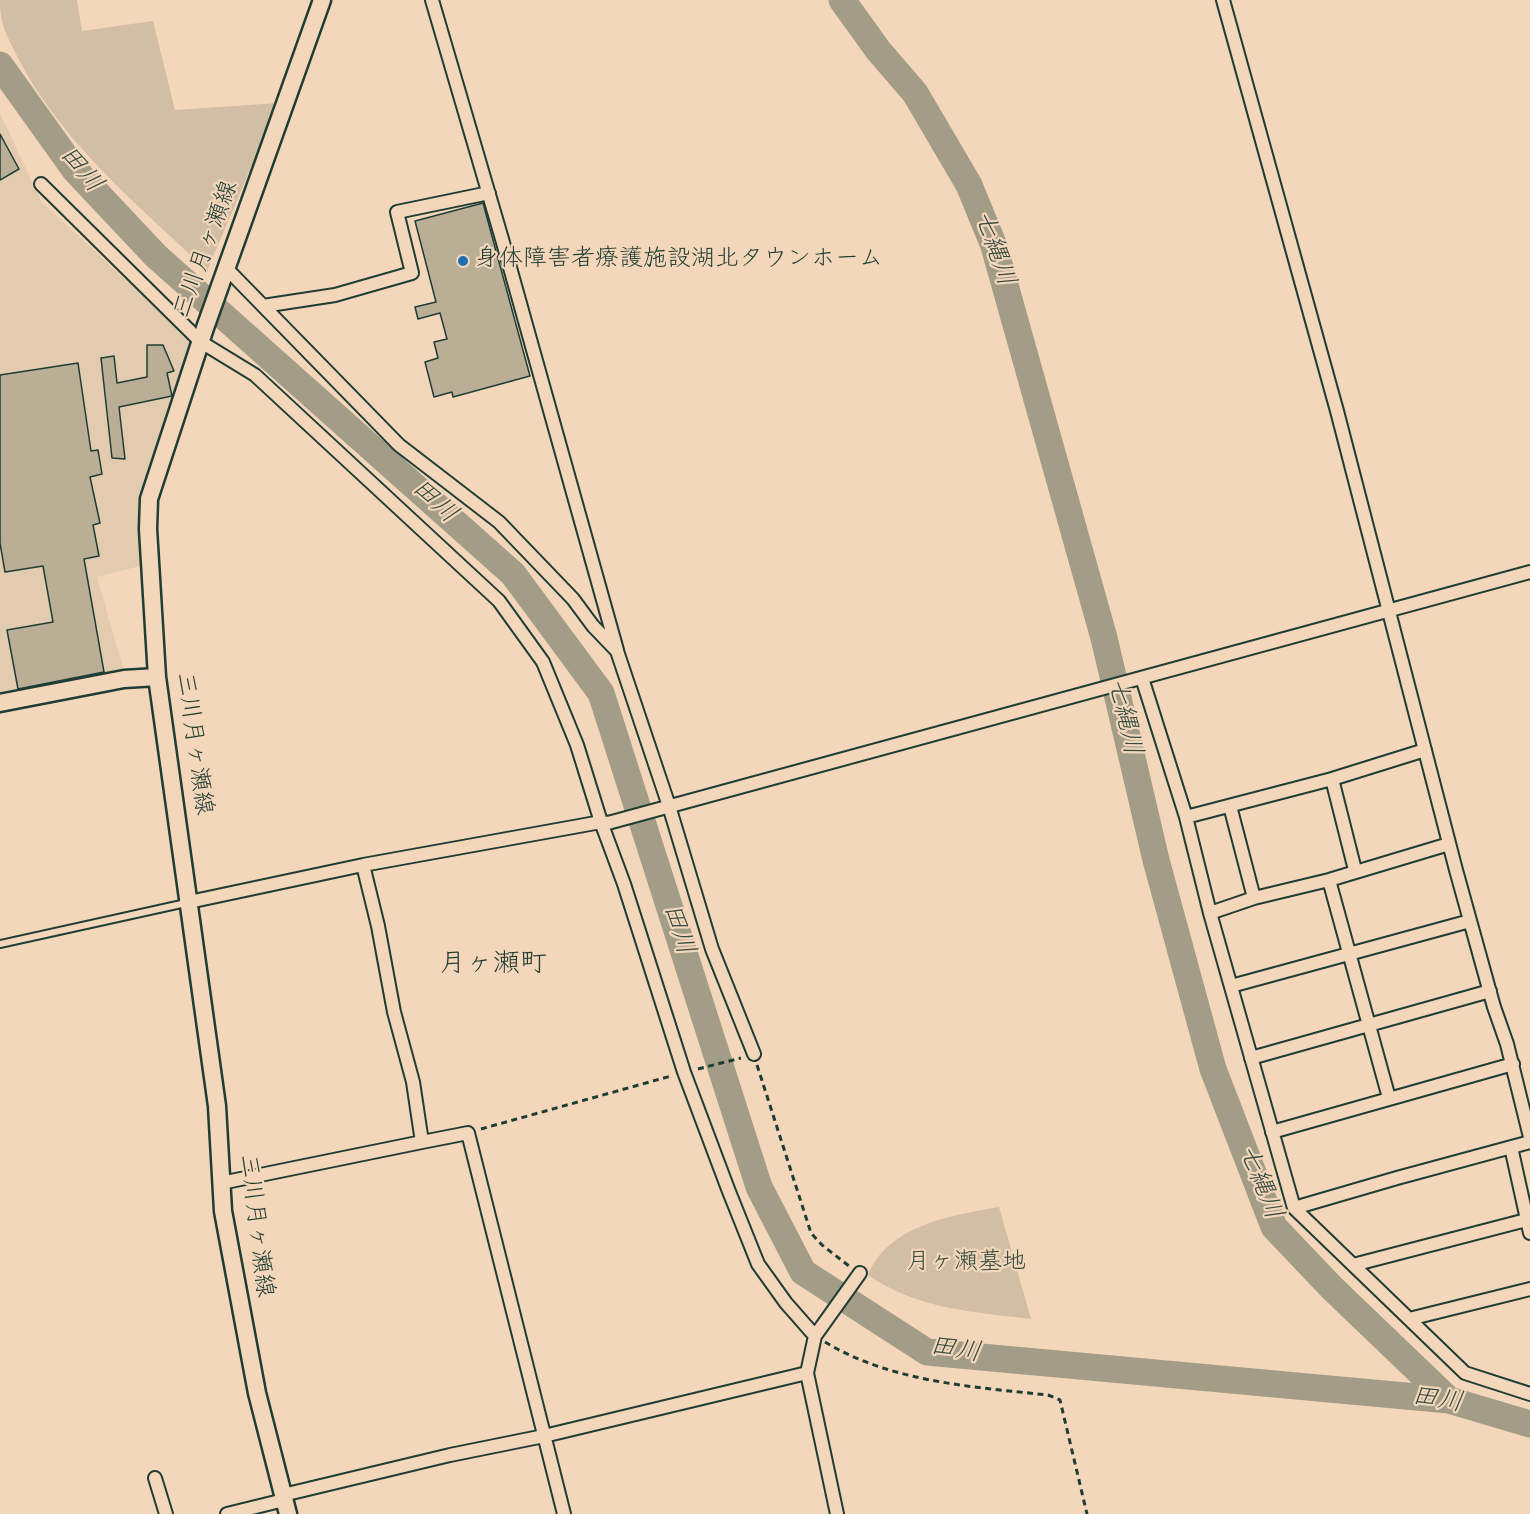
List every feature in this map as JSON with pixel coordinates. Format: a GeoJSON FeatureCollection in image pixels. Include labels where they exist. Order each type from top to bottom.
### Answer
{"type":"FeatureCollection","features":[{"type":"Feature","properties":{"kind":"main road","name":"三川月ヶ瀬線"},"geometry":{"type":"LineString","coordinates":[[285,1503],[257,1393],[223,1211],[217,1106],[158,676],[148,530],[149,499],[203,335],[322,0]]}},
{"type":"Feature","properties":{"kind":"main road"},"geometry":{"type":"LineString","coordinates":[[0,703],[124,679],[158,676]]}},
{"type":"Feature","properties":{"kind":"street"},"geometry":{"type":"LineString","coordinates":[[432,0],[489,193],[617,651],[712,949],[752,1055]]}},
{"type":"Feature","properties":{"kind":"street"},"geometry":{"type":"LineString","coordinates":[[1224,0],[1337,411],[1449,844],[1513,1064],[1530,1137]]}},
{"type":"Feature","properties":{"kind":"street"},"geometry":{"type":"LineString","coordinates":[[40,184],[203,335],[255,375],[499,601],[543,662],[577,745],[687,1071],[758,1264],[786,1303],[817,1334]]}},
{"type":"Feature","properties":{"kind":"street"},"geometry":{"type":"LineString","coordinates":[[263,306],[335,295],[412,273],[397,212],[489,193]]}},
{"type":"Feature","properties":{"kind":"street"},"geometry":{"type":"LineString","coordinates":[[225,274],[263,306],[399,445],[499,522],[573,599],[593,626],[617,651]]}},
{"type":"Feature","properties":{"kind":"street"},"geometry":{"type":"LineString","coordinates":[[189,902],[363,865],[604,822],[667,807],[1530,572]]}},
{"type":"Feature","properties":{"kind":"street"},"geometry":{"type":"LineString","coordinates":[[1139,679],[1186,817],[1210,913],[1294,1208],[1465,1373],[1530,1394]]}},
{"type":"Feature","properties":{"kind":"street"},"geometry":{"type":"LineString","coordinates":[[1186,817],[1332,779],[1425,750]]}},
{"type":"Feature","properties":{"kind":"street"},"geometry":{"type":"LineString","coordinates":[[1332,779],[1355,870]]}},
{"type":"Feature","properties":{"kind":"street"},"geometry":{"type":"LineString","coordinates":[[1230,806],[1254,898]]}},
{"type":"Feature","properties":{"kind":"street"},"geometry":{"type":"LineString","coordinates":[[1210,913],[1254,898],[1329,880],[1355,870],[1449,844]]}},
{"type":"Feature","properties":{"kind":"street"},"geometry":{"type":"LineString","coordinates":[[363,865],[378,926],[394,1012],[413,1082],[422,1142]]}},
{"type":"Feature","properties":{"kind":"street"},"geometry":{"type":"LineString","coordinates":[[1329,880],[1351,952],[1389,1098]]}},
{"type":"Feature","properties":{"kind":"street"},"geometry":{"type":"LineString","coordinates":[[1231,986],[1470,921]]}},
{"type":"Feature","properties":{"kind":"street"},"geometry":{"type":"LineString","coordinates":[[1251,1058],[1490,991]]}},
{"type":"Feature","properties":{"kind":"street"},"geometry":{"type":"LineString","coordinates":[[1272,1132],[1513,1064]]}},
{"type":"Feature","properties":{"kind":"street"},"geometry":{"type":"LineString","coordinates":[[221,1183],[468,1133],[564,1514]]}},
{"type":"Feature","properties":{"kind":"street"},"geometry":{"type":"LineString","coordinates":[[1294,1208],[1530,1142]]}},
{"type":"Feature","properties":{"kind":"street"},"geometry":{"type":"LineString","coordinates":[[1353,1265],[1529,1224],[1511,1147]]}},
{"type":"Feature","properties":{"kind":"street"},"geometry":{"type":"LineString","coordinates":[[837,1514],[807,1373],[817,1334],[858,1275]]}},
{"type":"Feature","properties":{"kind":"street"},"geometry":{"type":"LineString","coordinates":[[1409,1319],[1530,1289]]}},
{"type":"Feature","properties":{"kind":"street"},"geometry":{"type":"LineString","coordinates":[[227,1514],[285,1503],[450,1455],[544,1436],[807,1373]]}},
{"type":"Feature","properties":{"kind":"street"},"geometry":{"type":"LineString","coordinates":[[155,1478],[166,1514]]}},
{"type":"Feature","properties":{"kind":"lane"},"geometry":{"type":"LineString","coordinates":[[0,944],[189,902]]}},
{"type":"Feature","properties":{"kind":"path"},"geometry":{"type":"LineString","coordinates":[[468,1133],[752,1055],[812,1233],[822,1245],[858,1275]]}},
{"type":"Feature","properties":{"kind":"path"},"geometry":{"type":"LineString","coordinates":[[817,1334],[840,1351],[869,1364],[967,1386],[1048,1395],[1060,1400],[1087,1514]]}},
{"type":"Feature","properties":{"kind":"shaded area"},"geometry":{"type":"Polygon","coordinates":[[[0,113],[41,201],[196,342],[154,470],[144,565],[97,577],[123,668],[123,677],[0,701],[0,113]]]}},
{"type":"Feature","properties":{"kind":"green space"},"geometry":{"type":"Polygon","coordinates":[[[0,0],[77,0],[82,31],[153,21],[175,110],[278,103],[207,271],[128,197],[55,117],[17,56],[4,29],[0,0]]]}},
{"type":"Feature","properties":{"kind":"green space","name":"月ヶ瀬墓地"},"geometry":{"type":"Polygon","coordinates":[[[999,1207],[1031,1319],[967,1311],[926,1302],[886,1286],[868,1275],[877,1258],[890,1244],[906,1234],[943,1219],[999,1207]]]}},
{"type":"Feature","properties":{"kind":"building"},"geometry":{"type":"Polygon","coordinates":[[[0,134],[19,169],[0,180],[0,134]]]}},
{"type":"Feature","properties":{"kind":"building","name":"身体障害者療護施設湖北タウンホーム"},"geometry":{"type":"Polygon","coordinates":[[[483,203],[530,376],[453,397],[452,392],[434,397],[425,362],[438,358],[434,342],[447,339],[440,313],[418,319],[415,307],[436,302],[415,221],[483,203]]]}},
{"type":"Feature","properties":{"kind":"building"},"geometry":{"type":"Polygon","coordinates":[[[147,345],[163,345],[174,371],[167,373],[172,396],[119,407],[125,459],[112,458],[101,358],[114,356],[117,383],[147,377],[147,345]]]}},
{"type":"Feature","properties":{"kind":"building"},"geometry":{"type":"Polygon","coordinates":[[[78,363],[91,451],[98,450],[102,474],[90,477],[100,523],[93,525],[99,556],[84,559],[104,672],[18,689],[7,630],[53,622],[43,566],[5,572],[0,543],[0,375],[78,363]]]}},
{"type":"Feature","properties":{"kind":"waterway","name":"七縄川"},"geometry":{"type":"LineString","coordinates":[[842,0],[878,50],[915,93],[969,185],[994,246],[1104,638],[1156,860],[1213,1069],[1274,1227],[1332,1288],[1449,1400]]}},
{"type":"Feature","properties":{"kind":"waterway","name":"田川"},"geometry":{"type":"LineString","coordinates":[[0,65],[75,170],[156,256],[513,574],[601,693],[759,1187],[803,1272],[927,1352],[1449,1400],[1530,1424]]}},
{"type":"Feature","properties":{"kind":"place","name":"身体障害者療護施設湖北タウンホーム"},"geometry":{"type":"Point","coordinates":[463,261]}},
{"type":"Feature","properties":{"kind":"district","name":"月ヶ瀬町"},"geometry":{"type":"Point","coordinates":[493,967]}}]}
